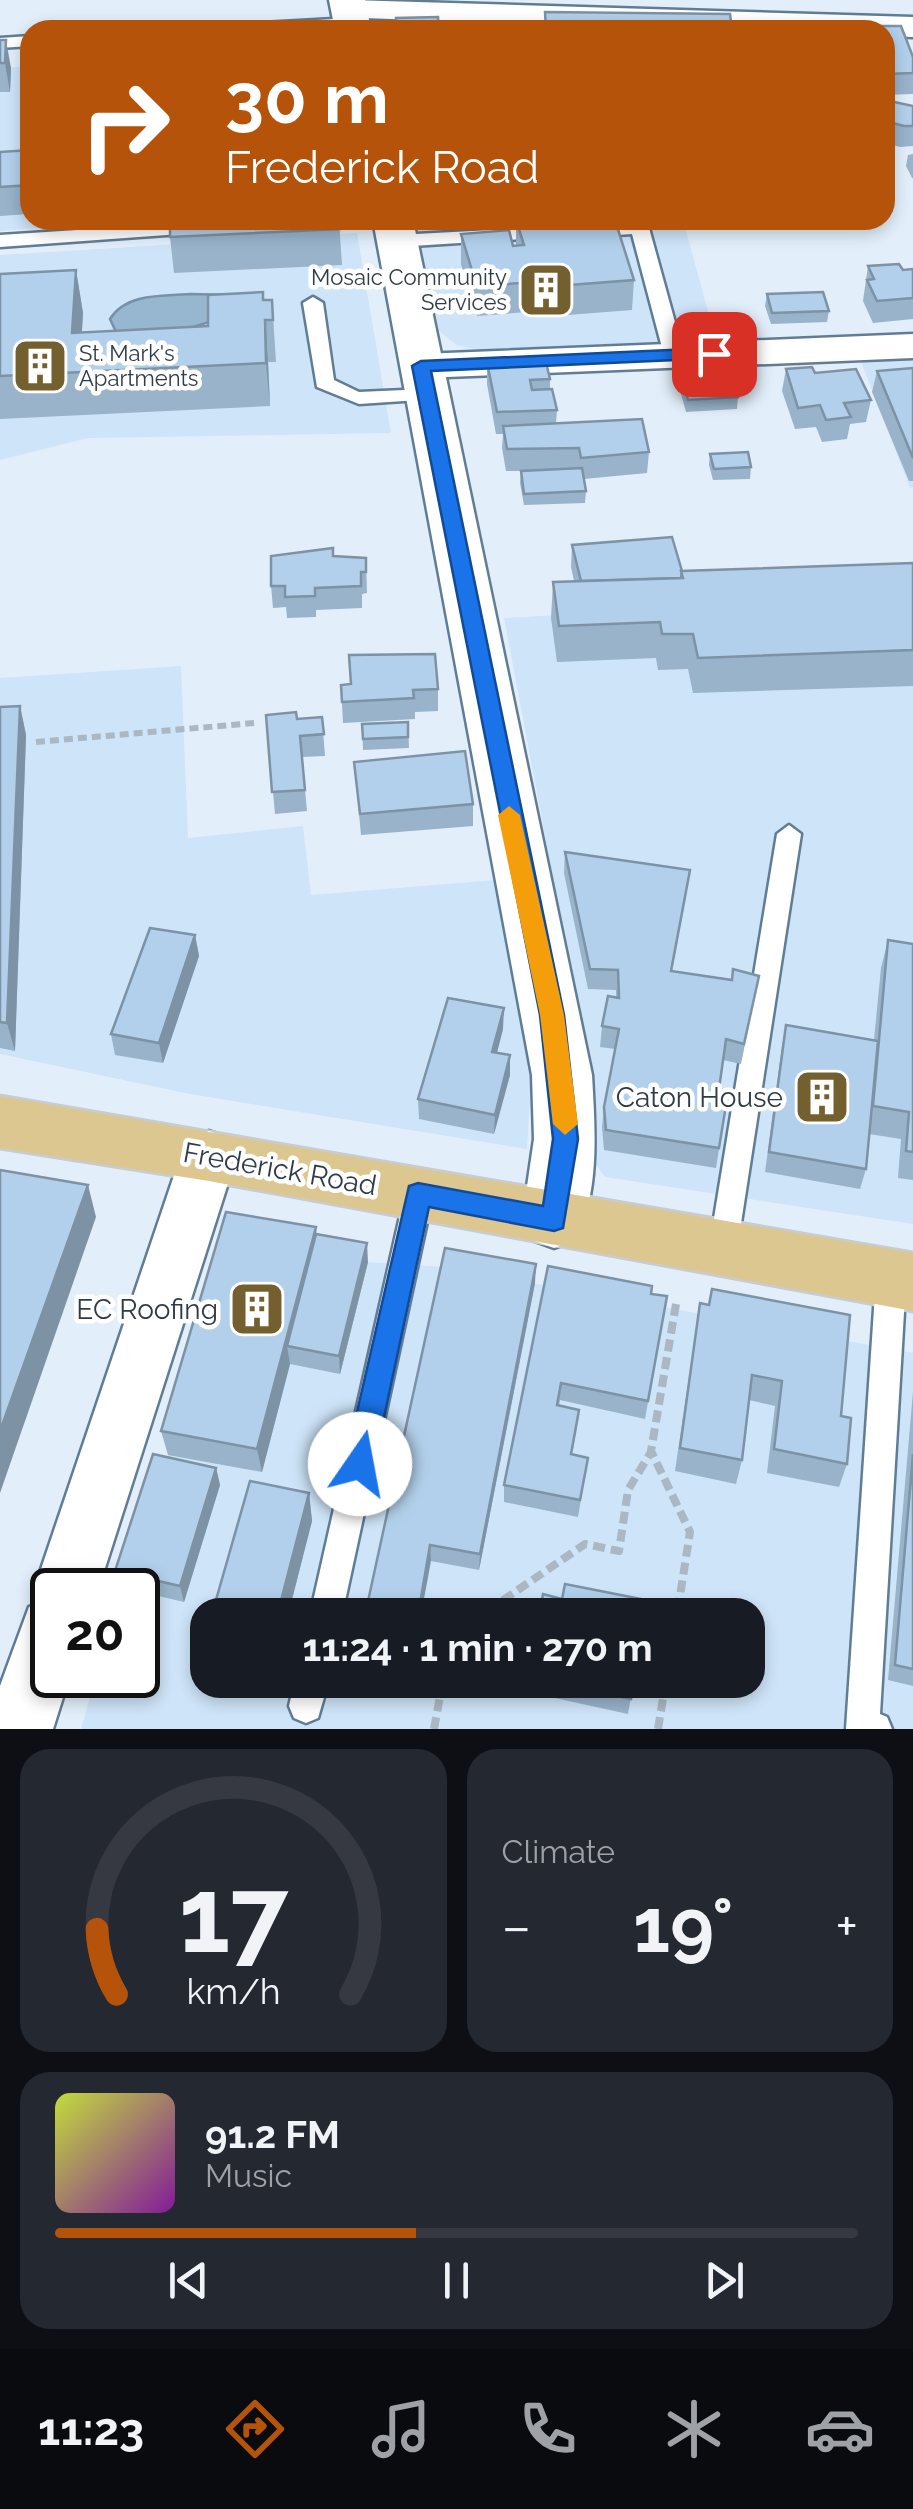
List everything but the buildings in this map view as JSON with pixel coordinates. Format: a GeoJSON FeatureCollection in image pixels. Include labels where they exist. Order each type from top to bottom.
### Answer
{"type":"FeatureCollection","features":[{"type":"Feature","properties":{"kind":"main road","name":"Frederick Road"},"geometry":{"type":"LineString","coordinates":[[0,1122],[209,1155],[902,1281]]}},
{"type":"Feature","properties":{"kind":"street"},"geometry":{"type":"LineString","coordinates":[[350,16],[555,20]]}},
{"type":"Feature","properties":{"kind":"street"},"geometry":{"type":"LineString","coordinates":[[395,230],[562,1075],[566,1139],[554,1220]]}},
{"type":"Feature","properties":{"kind":"street"},"geometry":{"type":"LineString","coordinates":[[424,381],[674,355],[913,346]]}},
{"type":"Feature","properties":{"kind":"street"},"geometry":{"type":"LineString","coordinates":[[73,1568],[209,1155]]}},
{"type":"Feature","properties":{"kind":"street"},"geometry":{"type":"LineString","coordinates":[[16,1708],[30,1678]]}},
{"type":"Feature","properties":{"kind":"lane"},"geometry":{"type":"LineString","coordinates":[[315,20],[350,16]]}},
{"type":"Feature","properties":{"kind":"lane"},"geometry":{"type":"LineString","coordinates":[[0,241],[171,230]]}},
{"type":"Feature","properties":{"kind":"lane"},"geometry":{"type":"LineString","coordinates":[[641,230],[674,355]]}},
{"type":"Feature","properties":{"kind":"lane"},"geometry":{"type":"LineString","coordinates":[[314,302],[324,383],[336,393],[358,399],[424,381]]}},
{"type":"Feature","properties":{"kind":"lane"},"geometry":{"type":"LineString","coordinates":[[724,1249],[789,834]]}},
{"type":"Feature","properties":{"kind":"lane"},"geometry":{"type":"LineString","coordinates":[[330,1598],[418,1194]]}},
{"type":"Feature","properties":{"kind":"lane"},"geometry":{"type":"LineString","coordinates":[[874,1729],[862,1726],[902,1281]]}},
{"type":"Feature","properties":{"kind":"path"},"geometry":{"type":"LineString","coordinates":[[36,742],[254,723]]}},
{"type":"Feature","properties":{"kind":"path"},"geometry":{"type":"LineString","coordinates":[[505,1598],[584,1544],[618,1551],[628,1490],[651,1450],[676,1304]]}},
{"type":"Feature","properties":{"kind":"path"},"geometry":{"type":"LineString","coordinates":[[651,1450],[690,1532],[679,1598]]}},
{"type":"Feature","properties":{"kind":"path"},"geometry":{"type":"LineString","coordinates":[[434,1729],[440,1698]]}},
{"type":"Feature","properties":{"kind":"path"},"geometry":{"type":"LineString","coordinates":[[658,1729],[663,1698]]}},
{"type":"Feature","properties":{"kind":"shaded area"},"geometry":{"type":"Polygon","coordinates":[[[20,67],[20,229],[0,231],[0,68],[20,67]]]}},
{"type":"Feature","properties":{"kind":"shaded area"},"geometry":{"type":"Polygon","coordinates":[[[415,230],[686,230],[717,344],[479,350],[457,345],[439,331],[415,230]]]}},
{"type":"Feature","properties":{"kind":"shaded area"},"geometry":{"type":"Polygon","coordinates":[[[357,233],[391,433],[88,438],[0,460],[0,255],[357,233]]]}},
{"type":"Feature","properties":{"kind":"shaded area"},"geometry":{"type":"Polygon","coordinates":[[[190,294],[233,295],[229,316],[173,333],[117,334],[110,319],[135,300],[190,294]]]}},
{"type":"Feature","properties":{"kind":"shaded area"},"geometry":{"type":"Polygon","coordinates":[[[913,356],[913,487],[910,488],[860,359],[913,356]]]}},
{"type":"Feature","properties":{"kind":"shaded area"},"geometry":{"type":"Polygon","coordinates":[[[913,596],[913,1224],[605,1177],[597,1166],[573,984],[504,618],[913,596]]]}},
{"type":"Feature","properties":{"kind":"shaded area"},"geometry":{"type":"Polygon","coordinates":[[[181,666],[188,838],[303,826],[311,895],[496,880],[531,1076],[527,1149],[190,1094],[0,1054],[0,678],[181,666]]]}},
{"type":"Feature","properties":{"kind":"shaded area"},"geometry":{"type":"Polygon","coordinates":[[[368,1262],[445,1267],[913,1353],[913,1729],[81,1729],[90,1698],[160,1698],[160,1568],[127,1568],[168,1455],[368,1262]]]}},
{"type":"Feature","properties":{"kind":"slow traffic"},"geometry":{"type":"LineString","coordinates":[[509,815],[552,1015],[565,1124]]}},
{"type":"Feature","properties":{"kind":"place","name":"Mosaic Community Services"},"geometry":{"type":"Point","coordinates":[546,290]}},
{"type":"Feature","properties":{"kind":"place","name":"St. Mark's Apartments"},"geometry":{"type":"Point","coordinates":[40,366]}},
{"type":"Feature","properties":{"kind":"place","name":"Caton House"},"geometry":{"type":"Point","coordinates":[822,1097]}},
{"type":"Feature","properties":{"kind":"place","name":"EC Roofing"},"geometry":{"type":"Point","coordinates":[257,1309]}},
{"type":"Feature","properties":{"kind":"route"},"geometry":{"type":"LineString","coordinates":[[360,1464],[418,1194],[554,1220],[566,1139],[562,1075],[552,1015],[421,366],[714,354]]}}]}
